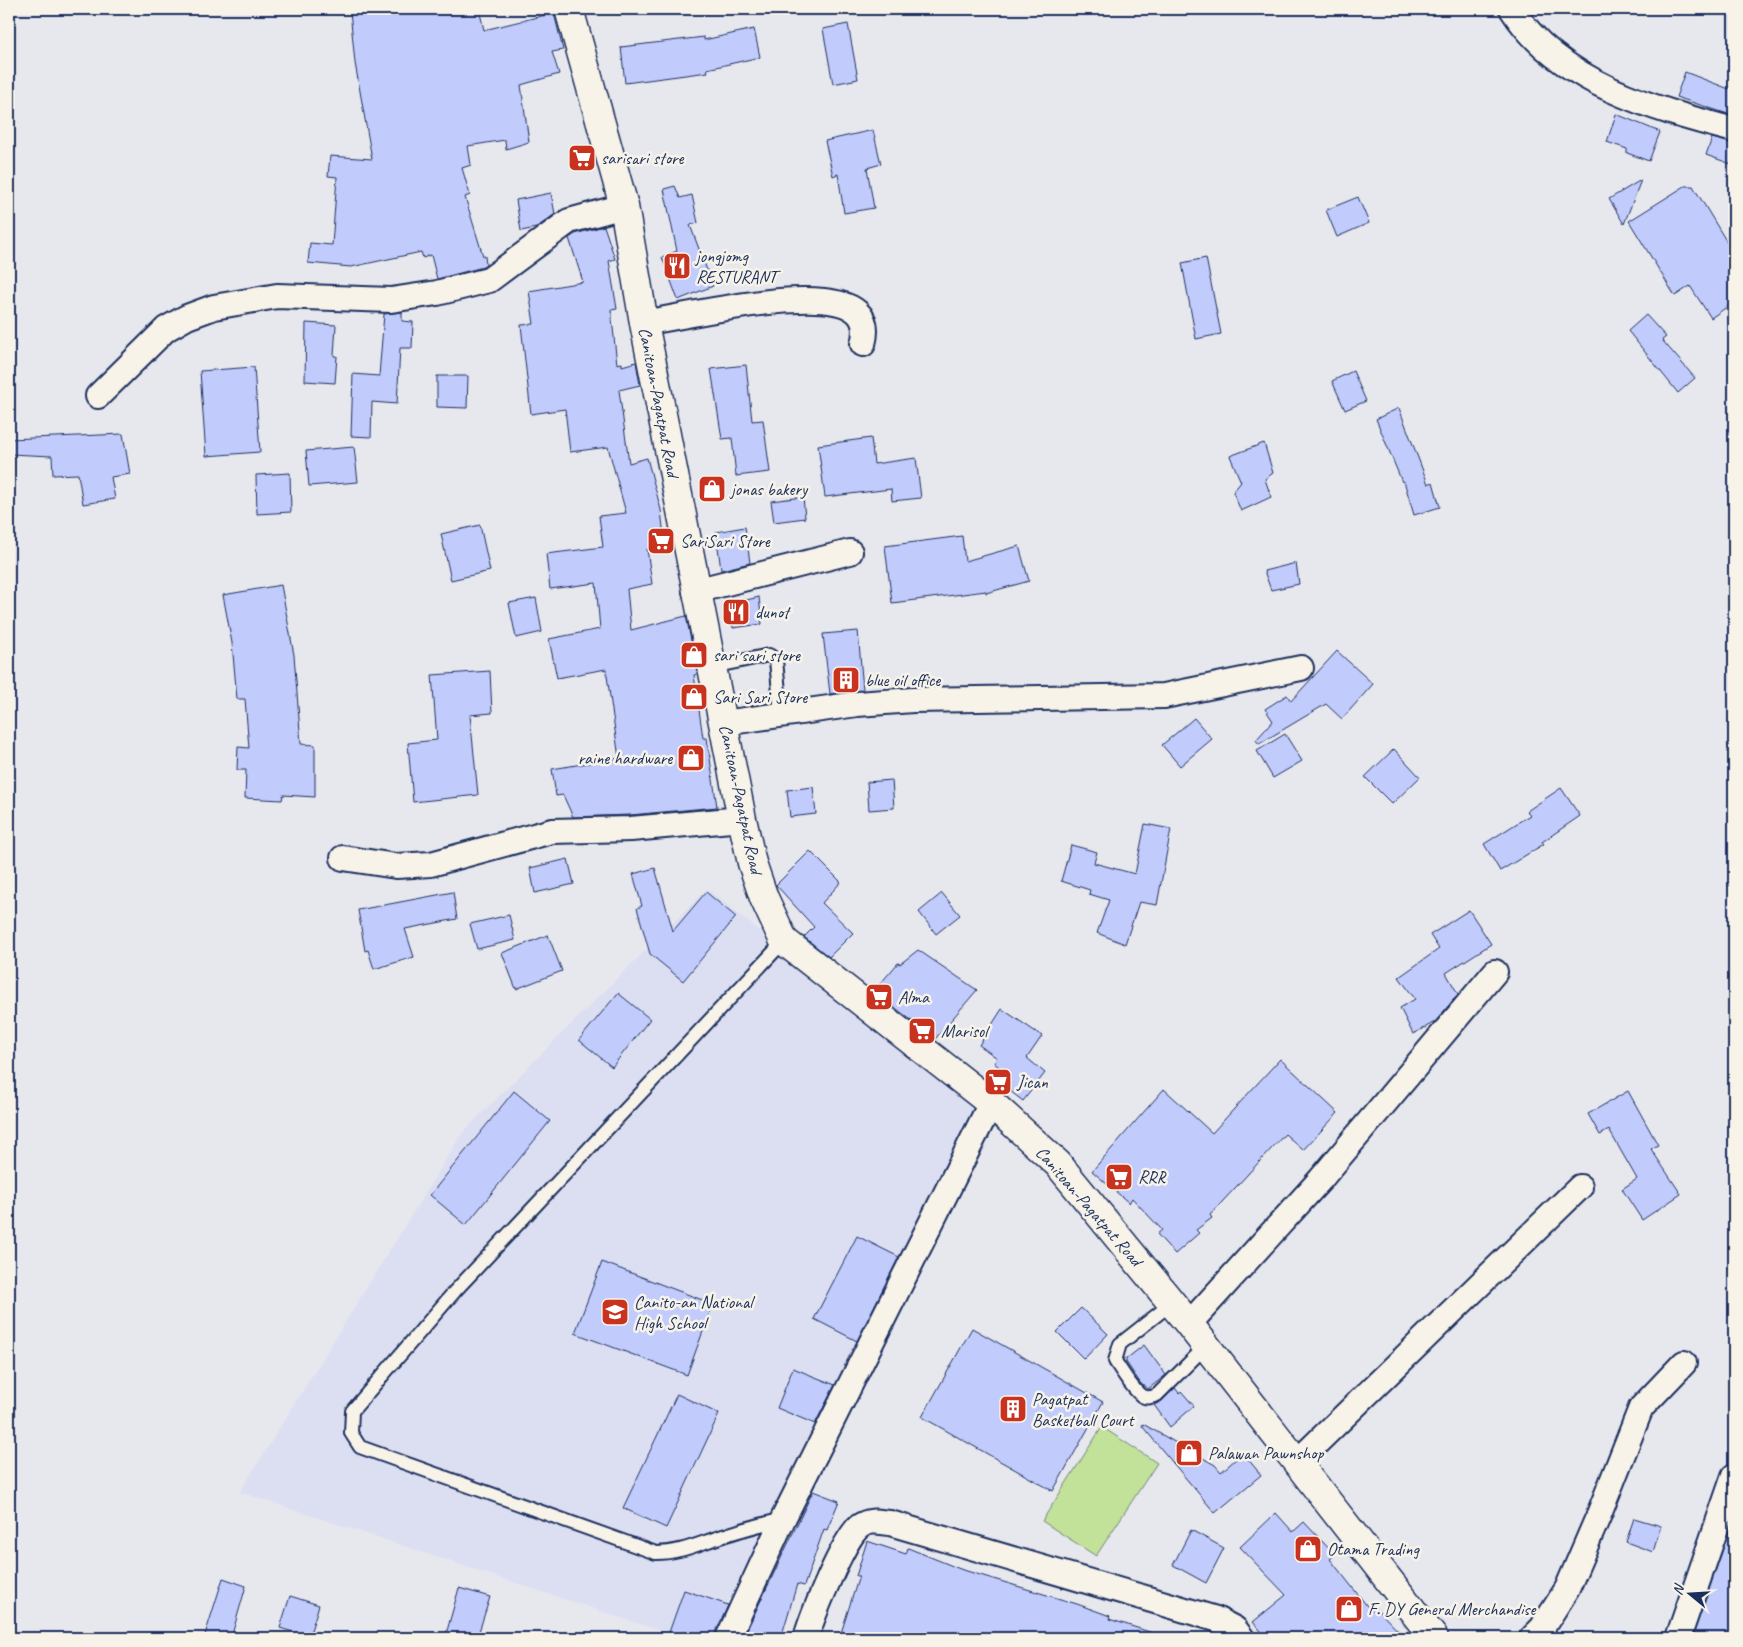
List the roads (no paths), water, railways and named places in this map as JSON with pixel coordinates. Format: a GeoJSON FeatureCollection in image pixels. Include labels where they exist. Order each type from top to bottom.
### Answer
{"type":"FeatureCollection","features":[{"type":"Feature","properties":{"kind":"street","name":"Canitoan-Pagatpat Road"},"geometry":{"type":"LineString","coordinates":[[569,9],[624,206],[644,323],[695,591],[724,723],[742,819],[755,872],[784,941],[991,1102],[1058,1164],[1189,1324],[1434,1638]]}},
{"type":"Feature","properties":{"kind":"street"},"geometry":{"type":"LineString","coordinates":[[1512,9],[1525,29],[1558,59],[1590,79],[1684,117],[1734,130]]}},
{"type":"Feature","properties":{"kind":"street"},"geometry":{"type":"LineString","coordinates":[[98,396],[166,329],[187,317],[214,307],[277,296],[391,300],[437,293],[488,280],[569,221],[624,206]]}},
{"type":"Feature","properties":{"kind":"street"},"geometry":{"type":"LineString","coordinates":[[644,323],[764,303],[806,299],[835,302],[857,311],[864,320],[866,332],[863,344]]}},
{"type":"Feature","properties":{"kind":"street"},"geometry":{"type":"LineString","coordinates":[[695,591],[850,552]]}},
{"type":"Feature","properties":{"kind":"street"},"geometry":{"type":"LineString","coordinates":[[724,723],[857,704],[912,700],[1164,696],[1301,668]]}},
{"type":"Feature","properties":{"kind":"street"},"geometry":{"type":"LineString","coordinates":[[343,858],[396,866],[431,864],[552,831],[631,829],[742,819]]}},
{"type":"Feature","properties":{"kind":"street"},"geometry":{"type":"LineString","coordinates":[[1189,1324],[1320,1180],[1495,972]]}},
{"type":"Feature","properties":{"kind":"street"},"geometry":{"type":"LineString","coordinates":[[728,1638],[784,1519],[991,1102]]}},
{"type":"Feature","properties":{"kind":"street"},"geometry":{"type":"LineString","coordinates":[[1296,1463],[1580,1187]]}},
{"type":"Feature","properties":{"kind":"street"},"geometry":{"type":"LineString","coordinates":[[1532,1638],[1542,1628],[1567,1589],[1641,1408],[1684,1363]]}},
{"type":"Feature","properties":{"kind":"street"},"geometry":{"type":"LineString","coordinates":[[1678,1638],[1734,1476]]}},
{"type":"Feature","properties":{"kind":"street"},"geometry":{"type":"LineString","coordinates":[[811,1637],[845,1545],[858,1527],[874,1521],[890,1523],[1216,1619],[1235,1629],[1242,1638]]}},
{"type":"Feature","properties":{"kind":"lane"},"geometry":{"type":"LineString","coordinates":[[712,667],[770,655],[774,657],[776,660],[781,714]]}},
{"type":"Feature","properties":{"kind":"lane"},"geometry":{"type":"LineString","coordinates":[[784,941],[455,1291],[352,1411],[351,1433],[360,1447],[656,1553],[674,1553],[723,1536],[784,1519]]}},
{"type":"Feature","properties":{"kind":"lane"},"geometry":{"type":"LineString","coordinates":[[1172,1304],[1120,1344],[1115,1361],[1129,1381],[1142,1396],[1149,1398],[1157,1395],[1206,1346]]}},
{"type":"Feature","properties":{"kind":"place","name":"sarisari store"},"geometry":{"type":"Point","coordinates":[582,158]}},
{"type":"Feature","properties":{"kind":"place","name":"jongjomg RESTURANT"},"geometry":{"type":"Point","coordinates":[677,266]}},
{"type":"Feature","properties":{"kind":"place","name":"jonas bakery"},"geometry":{"type":"Point","coordinates":[712,489]}},
{"type":"Feature","properties":{"kind":"place","name":"SariSari Store"},"geometry":{"type":"Point","coordinates":[661,541]}},
{"type":"Feature","properties":{"kind":"place","name":"dunot"},"geometry":{"type":"Point","coordinates":[736,612]}},
{"type":"Feature","properties":{"kind":"place","name":"sari sari store"},"geometry":{"type":"Point","coordinates":[694,655]}},
{"type":"Feature","properties":{"kind":"place","name":"blue oil office"},"geometry":{"type":"Point","coordinates":[846,680]}},
{"type":"Feature","properties":{"kind":"place","name":"Sari Sari Store"},"geometry":{"type":"Point","coordinates":[694,697]}},
{"type":"Feature","properties":{"kind":"place","name":"raine hardware"},"geometry":{"type":"Point","coordinates":[691,758]}},
{"type":"Feature","properties":{"kind":"place","name":"Alma"},"geometry":{"type":"Point","coordinates":[879,997]}},
{"type":"Feature","properties":{"kind":"place","name":"Marisol"},"geometry":{"type":"Point","coordinates":[922,1031]}},
{"type":"Feature","properties":{"kind":"place","name":"Jican"},"geometry":{"type":"Point","coordinates":[998,1082]}},
{"type":"Feature","properties":{"kind":"place","name":"RRR"},"geometry":{"type":"Point","coordinates":[1119,1177]}},
{"type":"Feature","properties":{"kind":"place","name":"Canito-an National High School"},"geometry":{"type":"Point","coordinates":[615,1312]}},
{"type":"Feature","properties":{"kind":"place","name":"Pagatpat Basketball Court"},"geometry":{"type":"Point","coordinates":[1013,1409]}},
{"type":"Feature","properties":{"kind":"place","name":"Palawan Pawnshop"},"geometry":{"type":"Point","coordinates":[1189,1453]}},
{"type":"Feature","properties":{"kind":"place","name":"Otama Trading"},"geometry":{"type":"Point","coordinates":[1308,1549]}},
{"type":"Feature","properties":{"kind":"place","name":"F. DY General Merchandise"},"geometry":{"type":"Point","coordinates":[1349,1609]}}]}
